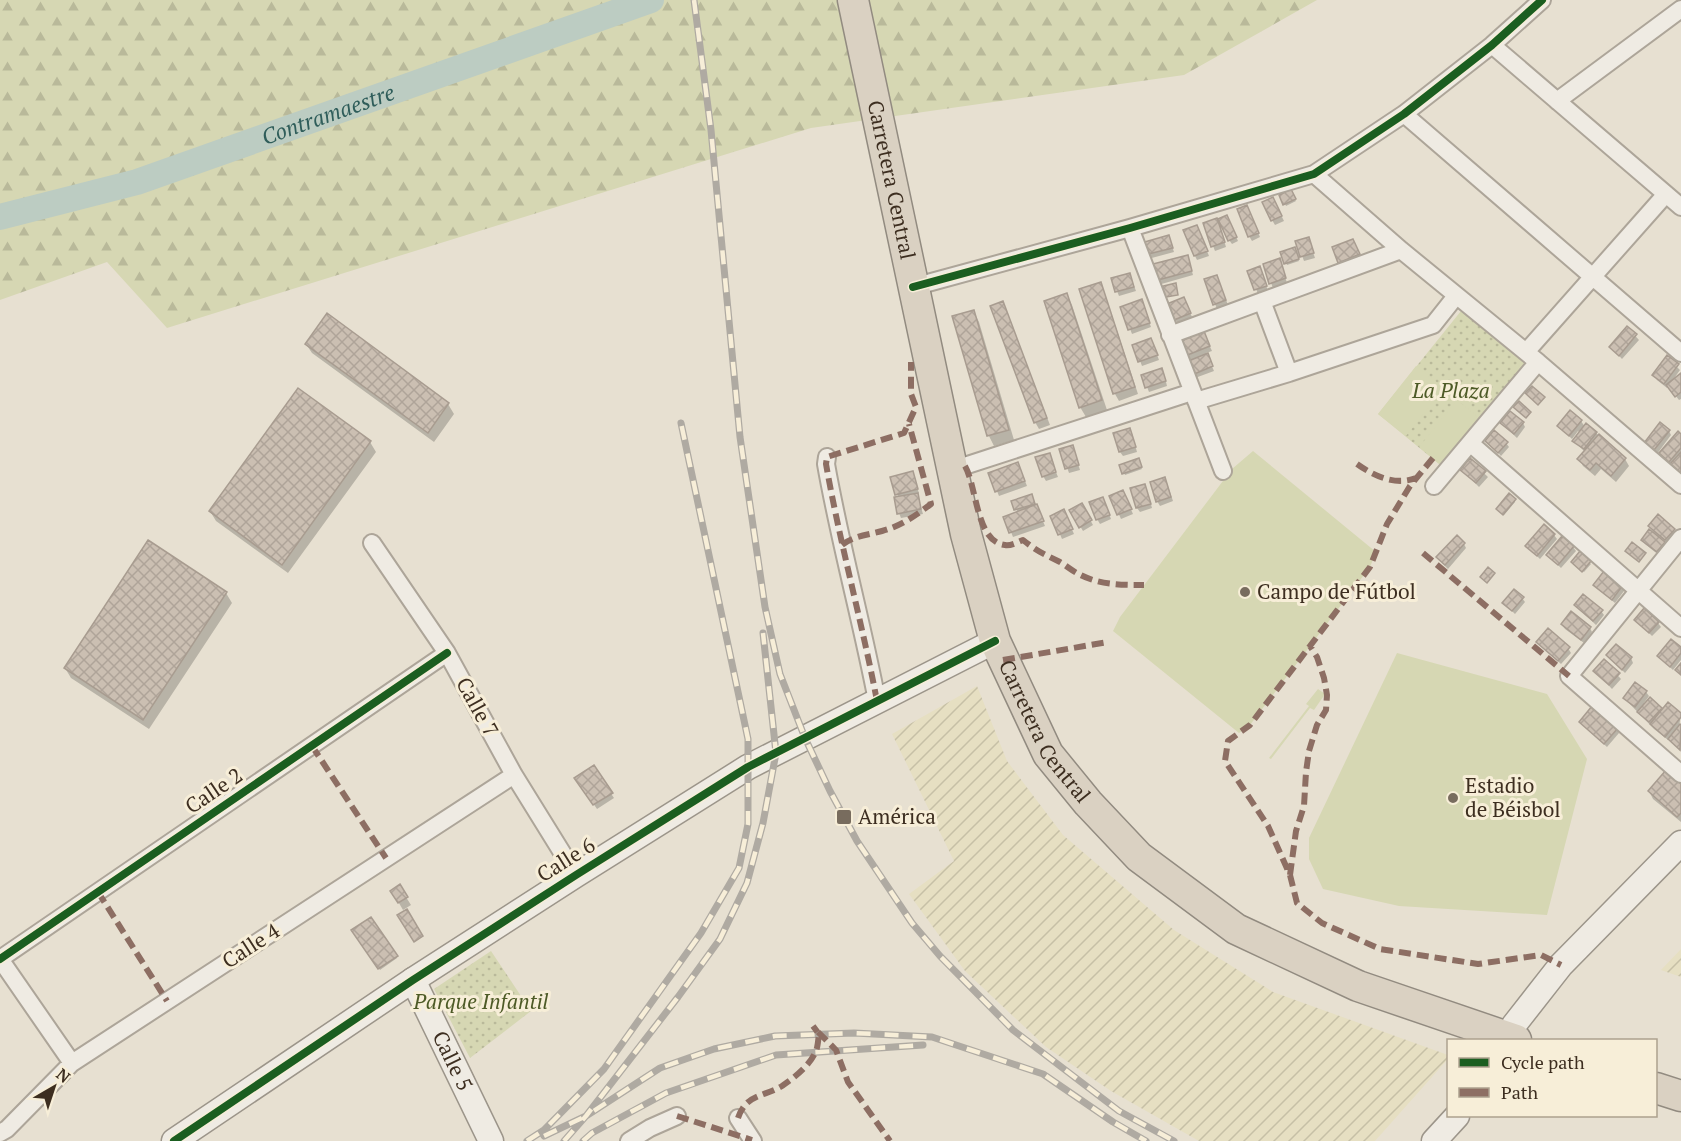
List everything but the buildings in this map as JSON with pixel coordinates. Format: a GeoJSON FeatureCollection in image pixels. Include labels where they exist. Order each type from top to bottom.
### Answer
{"type":"FeatureCollection","features":[{"type":"Feature","properties":{"kind":"highway","name":"Carretera Central"},"geometry":{"type":"LineString","coordinates":[[853,0],[966,534],[995,641],[1048,754],[1088,803],[1139,857],[1236,929],[1358,986],[1508,1039]]}},
{"type":"Feature","properties":{"kind":"highway"},"geometry":{"type":"LineString","coordinates":[[1657,1088],[1681,1096]]}},
{"type":"Feature","properties":{"kind":"street"},"geometry":{"type":"LineString","coordinates":[[913,287],[1130,228],[1314,174],[1404,114],[1492,45],[1542,0]]}},
{"type":"Feature","properties":{"kind":"street"},"geometry":{"type":"LineString","coordinates":[[1557,101],[1681,9]]}},
{"type":"Feature","properties":{"kind":"street"},"geometry":{"type":"LineString","coordinates":[[1492,45],[1681,207]]}},
{"type":"Feature","properties":{"kind":"street"},"geometry":{"type":"LineString","coordinates":[[1404,114],[1681,353]]}},
{"type":"Feature","properties":{"kind":"street"},"geometry":{"type":"LineString","coordinates":[[1314,174],[1401,250],[1532,357],[1681,484]]}},
{"type":"Feature","properties":{"kind":"street"},"geometry":{"type":"LineString","coordinates":[[1434,486],[1470,443],[1593,276],[1666,194]]}},
{"type":"Feature","properties":{"kind":"street"},"geometry":{"type":"LineString","coordinates":[[1130,228],[1223,471]]}},
{"type":"Feature","properties":{"kind":"street"},"geometry":{"type":"LineString","coordinates":[[1170,335],[1401,250]]}},
{"type":"Feature","properties":{"kind":"street"},"geometry":{"type":"LineString","coordinates":[[952,470],[1194,396],[1289,374],[1433,325],[1456,296]]}},
{"type":"Feature","properties":{"kind":"street"},"geometry":{"type":"LineString","coordinates":[[1262,301],[1289,374]]}},
{"type":"Feature","properties":{"kind":"street"},"geometry":{"type":"LineString","coordinates":[[1470,443],[1681,628]]}},
{"type":"Feature","properties":{"kind":"street"},"geometry":{"type":"LineString","coordinates":[[827,457],[826,464],[839,536],[849,570],[877,701]]}},
{"type":"Feature","properties":{"kind":"street"},"geometry":{"type":"LineString","coordinates":[[1681,538],[1569,676],[1681,774]]}},
{"type":"Feature","properties":{"kind":"street","name":"Calle 7"},"geometry":{"type":"LineString","coordinates":[[372,543],[447,653],[514,775],[576,875]]}},
{"type":"Feature","properties":{"kind":"street","name":"Calle 6"},"geometry":{"type":"LineString","coordinates":[[174,1141],[413,980],[748,767],[995,641]]}},
{"type":"Feature","properties":{"kind":"street","name":"Calle 2"},"geometry":{"type":"LineString","coordinates":[[0,959],[447,653]]}},
{"type":"Feature","properties":{"kind":"street","name":"Calle 4"},"geometry":{"type":"LineString","coordinates":[[7,1135],[72,1063],[514,775]]}},
{"type":"Feature","properties":{"kind":"street"},"geometry":{"type":"LineString","coordinates":[[1511,1039],[1514,1025],[1561,965],[1681,843]]}},
{"type":"Feature","properties":{"kind":"street"},"geometry":{"type":"LineString","coordinates":[[0,959],[72,1063]]}},
{"type":"Feature","properties":{"kind":"street","name":"Calle 5"},"geometry":{"type":"LineString","coordinates":[[413,980],[491,1141]]}},
{"type":"Feature","properties":{"kind":"street"},"geometry":{"type":"LineString","coordinates":[[629,1141],[650,1128],[677,1116]]}},
{"type":"Feature","properties":{"kind":"street"},"geometry":{"type":"LineString","coordinates":[[1434,1141],[1456,1117]]}},
{"type":"Feature","properties":{"kind":"street"},"geometry":{"type":"LineString","coordinates":[[738,1118],[753,1141]]}},
{"type":"Feature","properties":{"kind":"shaded area"},"geometry":{"type":"Polygon","coordinates":[[[977,686],[1007,761],[1063,835],[1174,930],[1273,992],[1447,1055],[1447,1060],[1375,1141],[1199,1141],[1111,1091],[1046,1047],[965,971],[909,894],[954,861],[892,734],[977,686]]]}},
{"type":"Feature","properties":{"kind":"shaded area"},"geometry":{"type":"Polygon","coordinates":[[[1681,949],[1681,977],[1661,970],[1681,949]]]}},
{"type":"Feature","properties":{"kind":"green space"},"geometry":{"type":"Polygon","coordinates":[[[0,0],[1317,0],[1184,75],[811,128],[167,328],[107,262],[0,300],[0,0]]]}},
{"type":"Feature","properties":{"kind":"green space","name":"La Plaza"},"geometry":{"type":"Polygon","coordinates":[[[1461,311],[1527,364],[1444,468],[1378,414],[1461,311]]]}},
{"type":"Feature","properties":{"kind":"green space"},"geometry":{"type":"Polygon","coordinates":[[[1416,366],[1444,388],[1406,436],[1378,414],[1416,366]]]}},
{"type":"Feature","properties":{"kind":"green space"},"geometry":{"type":"Polygon","coordinates":[[[1457,400],[1482,420],[1444,468],[1419,447],[1457,400]]]}},
{"type":"Feature","properties":{"kind":"green space","name":"Campo de Fútbol"},"geometry":{"type":"Polygon","coordinates":[[[1253,451],[1376,552],[1370,567],[1250,725],[1239,733],[1113,631],[1120,617],[1232,469],[1253,451]]]}},
{"type":"Feature","properties":{"kind":"green space","name":"Estadio de Béisbol"},"geometry":{"type":"Polygon","coordinates":[[[1397,653],[1547,694],[1587,759],[1547,915],[1399,906],[1323,889],[1309,859],[1309,838],[1397,653]]]}},
{"type":"Feature","properties":{"kind":"green space"},"geometry":{"type":"Polygon","coordinates":[[[1318,689],[1325,694],[1314,710],[1310,708],[1271,759],[1269,758],[1309,706],[1306,704],[1318,689]]]}},
{"type":"Feature","properties":{"kind":"green space","name":"Parque Infantil"},"geometry":{"type":"Polygon","coordinates":[[[491,951],[531,1011],[470,1058],[434,989],[491,951]]]}},
{"type":"Feature","properties":{"kind":"waterway","name":"Contramaestre"},"geometry":{"type":"LineString","coordinates":[[0,217],[137,182],[651,0]]}},
{"type":"Feature","properties":{"kind":"railway"},"geometry":{"type":"LineString","coordinates":[[694,0],[711,130],[740,437],[765,607],[780,674],[805,738],[857,841],[912,923],[940,956],[1013,1030],[1119,1111],[1174,1141]]}},
{"type":"Feature","properties":{"kind":"railway"},"geometry":{"type":"LineString","coordinates":[[527,1141],[544,1130],[604,1069],[701,933],[739,868],[748,824],[748,739],[681,423]]}},
{"type":"Feature","properties":{"kind":"railway"},"geometry":{"type":"LineString","coordinates":[[564,1141],[678,997],[720,939],[747,883],[763,823],[776,753],[763,633]]}},
{"type":"Feature","properties":{"kind":"railway"},"geometry":{"type":"LineString","coordinates":[[544,1136],[586,1116],[660,1068],[714,1049],[775,1036],[854,1033],[932,1037],[1043,1074],[1113,1122],[1146,1141]]}},
{"type":"Feature","properties":{"kind":"railway"},"geometry":{"type":"LineString","coordinates":[[583,1141],[592,1133],[666,1093],[776,1055],[923,1045]]}},
{"type":"Feature","properties":{"kind":"marked path"},"geometry":{"type":"LineString","coordinates":[[877,701],[826,464],[827,457],[904,433],[916,407],[911,394],[911,362]]}},
{"type":"Feature","properties":{"kind":"marked path"},"geometry":{"type":"LineString","coordinates":[[842,545],[856,538],[895,526],[931,504],[909,424]]}},
{"type":"Feature","properties":{"kind":"marked path"},"geometry":{"type":"LineString","coordinates":[[1433,458],[1410,486],[1387,524],[1370,567],[1250,725],[1228,741],[1225,761],[1268,826],[1290,875],[1297,903],[1322,923],[1380,949],[1478,964],[1541,955],[1561,965]]}},
{"type":"Feature","properties":{"kind":"marked path"},"geometry":{"type":"LineString","coordinates":[[1357,464],[1370,472],[1393,480],[1416,478]]}},
{"type":"Feature","properties":{"kind":"marked path"},"geometry":{"type":"LineString","coordinates":[[965,466],[983,524],[995,542],[1007,545],[1023,540],[1092,580],[1144,585]]}},
{"type":"Feature","properties":{"kind":"marked path"},"geometry":{"type":"LineString","coordinates":[[1423,553],[1569,676]]}},
{"type":"Feature","properties":{"kind":"marked path"},"geometry":{"type":"LineString","coordinates":[[1003,660],[1108,642]]}},
{"type":"Feature","properties":{"kind":"marked path"},"geometry":{"type":"LineString","coordinates":[[1290,875],[1296,831],[1304,806],[1309,751],[1317,725],[1326,710],[1327,695],[1324,678],[1317,657],[1310,646]]}},
{"type":"Feature","properties":{"kind":"marked path"},"geometry":{"type":"LineString","coordinates":[[312,746],[386,858]]}},
{"type":"Feature","properties":{"kind":"marked path"},"geometry":{"type":"LineString","coordinates":[[98,892],[167,1001]]}},
{"type":"Feature","properties":{"kind":"marked path"},"geometry":{"type":"LineString","coordinates":[[738,1118],[741,1110],[750,1100],[782,1086],[809,1063],[816,1051],[819,1034],[813,1026]]}},
{"type":"Feature","properties":{"kind":"marked path"},"geometry":{"type":"LineString","coordinates":[[818,1032],[836,1050],[848,1082],[890,1141]]}},
{"type":"Feature","properties":{"kind":"marked path"},"geometry":{"type":"LineString","coordinates":[[677,1116],[752,1140]]}},
{"type":"Feature","properties":{"kind":"cycle path"},"geometry":{"type":"LineString","coordinates":[[913,287],[1130,228],[1314,174],[1404,114],[1492,45],[1542,0]]}},
{"type":"Feature","properties":{"kind":"cycle path"},"geometry":{"type":"LineString","coordinates":[[174,1141],[413,980],[748,767],[995,641]]}},
{"type":"Feature","properties":{"kind":"cycle path"},"geometry":{"type":"LineString","coordinates":[[0,959],[447,653]]}},
{"type":"Feature","properties":{"kind":"place","name":"Campo de Fútbol"},"geometry":{"type":"Point","coordinates":[1245,592]}},
{"type":"Feature","properties":{"kind":"place","name":"Estadio de Béisbol"},"geometry":{"type":"Point","coordinates":[1453,798]}},
{"type":"Feature","properties":{"kind":"place","name":"América"},"geometry":{"type":"Point","coordinates":[844,817]}}]}
